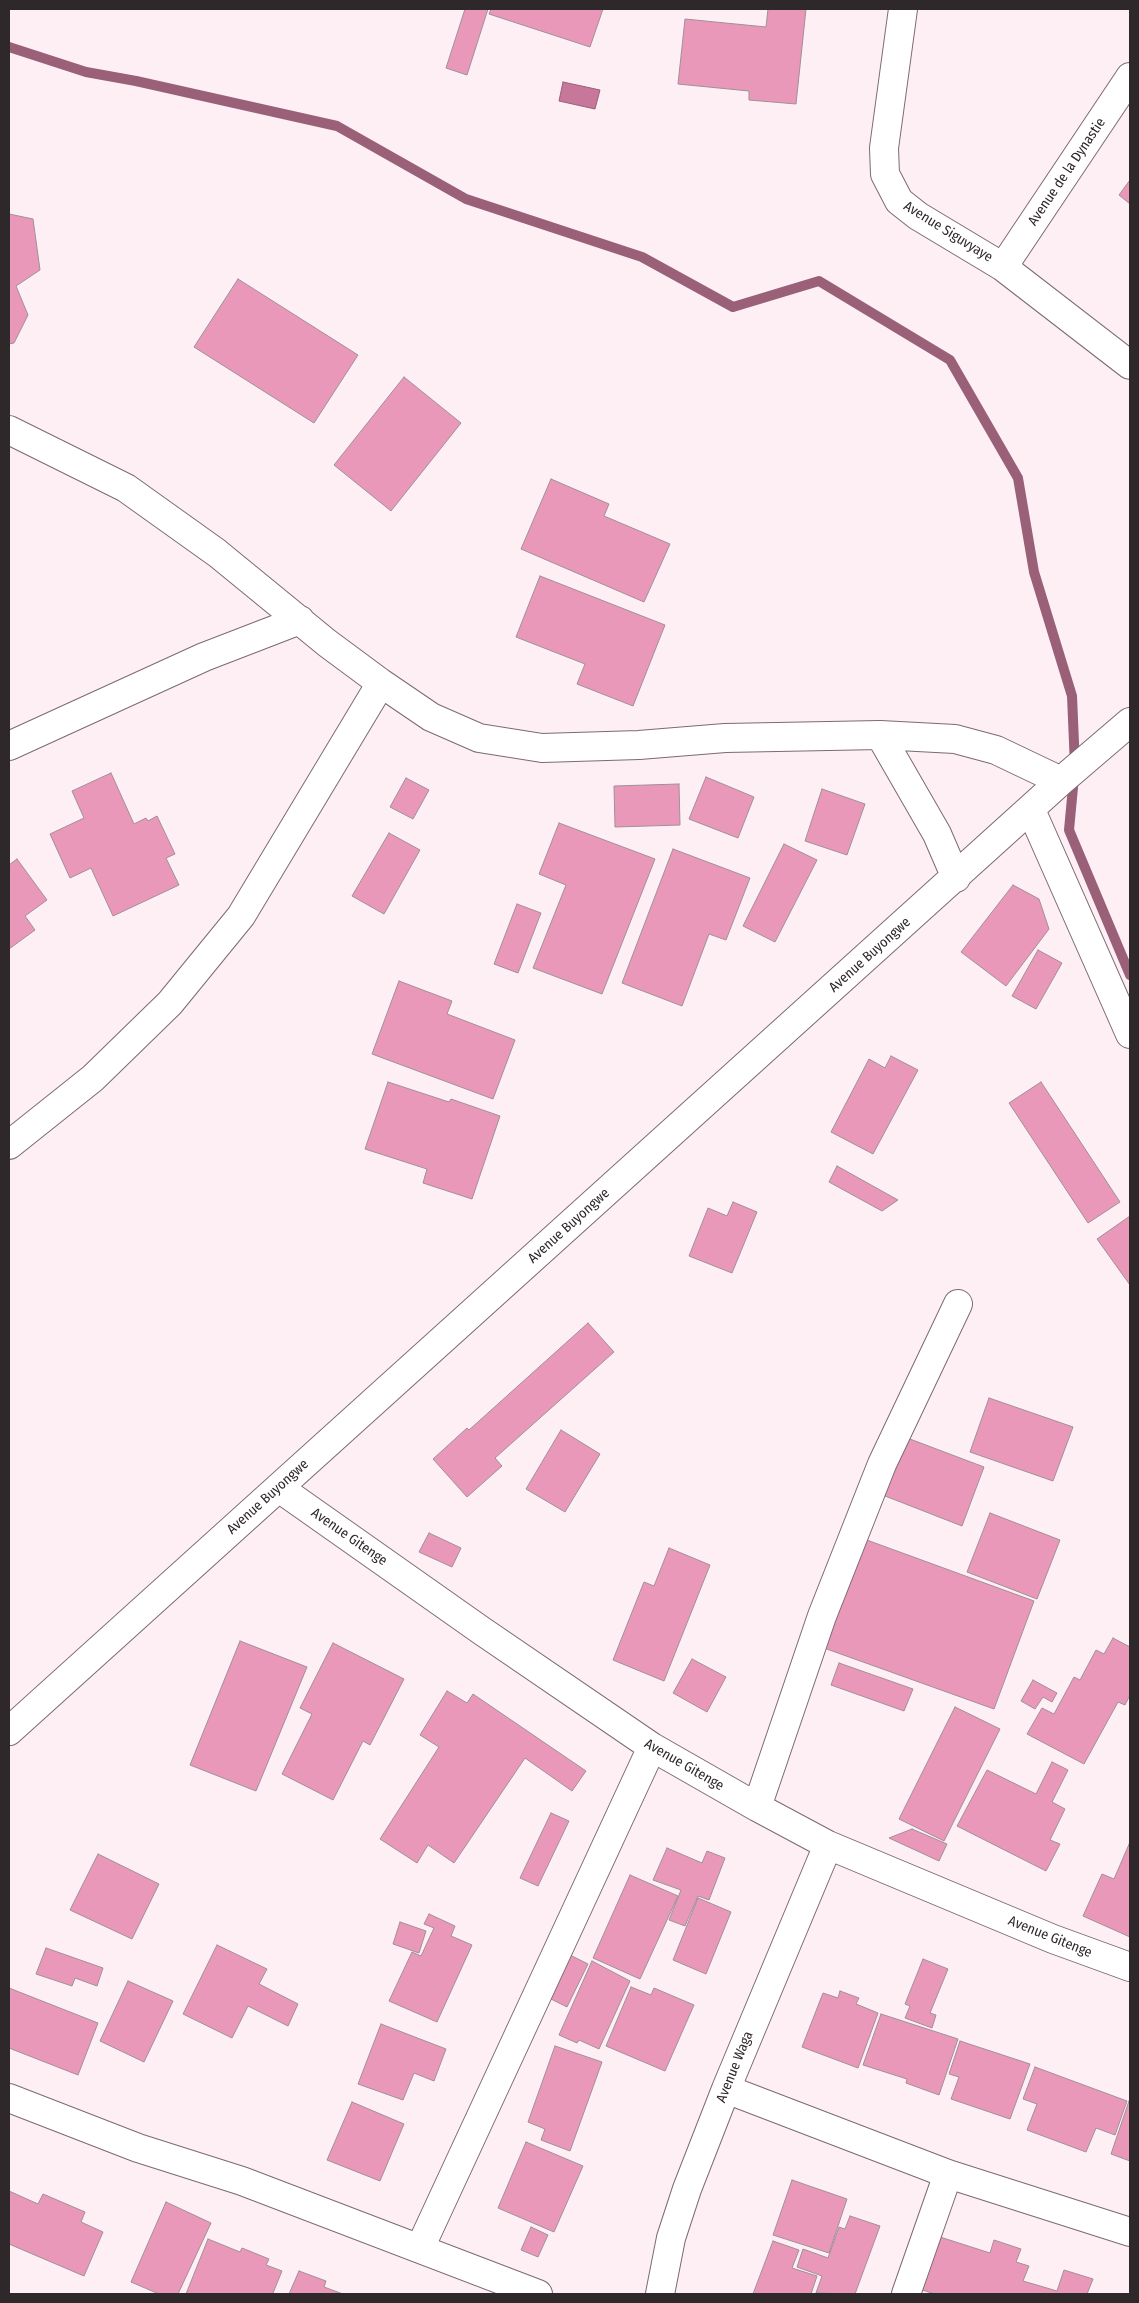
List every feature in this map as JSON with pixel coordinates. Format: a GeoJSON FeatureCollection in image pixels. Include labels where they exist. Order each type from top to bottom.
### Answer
{"type":"FeatureCollection","features":[{"type":"Feature","properties":{"kind":"street","name":"Avenue Siguvyaye"},"geometry":{"type":"LineString","coordinates":[[903,9],[884,148],[885,174],[899,201],[918,216],[1003,266],[1130,366]]}},
{"type":"Feature","properties":{"kind":"street","name":"Avenue de la Dynastie"},"geometry":{"type":"LineString","coordinates":[[1003,266],[1130,77]]}},
{"type":"Feature","properties":{"kind":"street"},"geometry":{"type":"LineString","coordinates":[[9,430],[126,488],[217,553],[381,683],[430,717],[480,738],[542,748],[725,738],[880,735],[955,739],[996,750],[1064,778]]}},
{"type":"Feature","properties":{"kind":"street"},"geometry":{"type":"LineString","coordinates":[[9,746],[204,657],[300,620]]}},
{"type":"Feature","properties":{"kind":"street"},"geometry":{"type":"LineString","coordinates":[[9,1145],[92,1078],[170,1003],[241,916],[381,683]]}},
{"type":"Feature","properties":{"kind":"street","name":"Avenue Buyongwe"},"geometry":{"type":"LineString","coordinates":[[9,1731],[956,878],[1064,778],[1125,726]]}},
{"type":"Feature","properties":{"kind":"street"},"geometry":{"type":"LineString","coordinates":[[880,735],[932,826],[956,878]]}},
{"type":"Feature","properties":{"kind":"street"},"geometry":{"type":"LineString","coordinates":[[1031,810],[1130,1034]]}},
{"type":"Feature","properties":{"kind":"street"},"geometry":{"type":"LineString","coordinates":[[757,1807],[822,1616],[878,1473],[958,1304]]}},
{"type":"Feature","properties":{"kind":"street","name":"Avenue Gitenge"},"geometry":{"type":"LineString","coordinates":[[279,1488],[490,1637],[652,1747],[757,1807],[828,1845],[1053,1939],[1130,1967]]}},
{"type":"Feature","properties":{"kind":"street"},"geometry":{"type":"LineString","coordinates":[[420,2248],[652,1747]]}},
{"type":"Feature","properties":{"kind":"street","name":"Avenue Waga"},"geometry":{"type":"LineString","coordinates":[[660,2294],[671,2238],[687,2189],[726,2089],[828,1845]]}},
{"type":"Feature","properties":{"kind":"street"},"geometry":{"type":"LineString","coordinates":[[726,2089],[948,2174],[1130,2232]]}},
{"type":"Feature","properties":{"kind":"street"},"geometry":{"type":"LineString","coordinates":[[9,2098],[138,2148],[242,2181],[538,2294]]}},
{"type":"Feature","properties":{"kind":"street"},"geometry":{"type":"LineString","coordinates":[[906,2294],[948,2174]]}},
{"type":"Feature","properties":{"kind":"shaded area"},"geometry":{"type":"Polygon","coordinates":[[[563,82],[600,90],[595,109],[559,101],[563,82]]]}},
{"type":"Feature","properties":{"kind":"building"},"geometry":{"type":"Polygon","coordinates":[[[465,9],[488,9],[467,75],[446,68],[465,9]]]}},
{"type":"Feature","properties":{"kind":"building"},"geometry":{"type":"Polygon","coordinates":[[[491,9],[603,9],[590,47],[489,14],[491,9]]]}},
{"type":"Feature","properties":{"kind":"building"},"geometry":{"type":"Polygon","coordinates":[[[768,9],[806,9],[796,104],[749,100],[749,91],[678,84],[685,19],[766,27],[768,9]]]}},
{"type":"Feature","properties":{"kind":"building"},"geometry":{"type":"Polygon","coordinates":[[[1130,180],[1130,204],[1119,195],[1130,180]]]}},
{"type":"Feature","properties":{"kind":"building"},"geometry":{"type":"Polygon","coordinates":[[[9,214],[33,219],[40,270],[16,286],[28,315],[14,343],[9,344],[9,214]]]}},
{"type":"Feature","properties":{"kind":"building"},"geometry":{"type":"Polygon","coordinates":[[[238,279],[358,355],[314,423],[194,347],[238,279]]]}},
{"type":"Feature","properties":{"kind":"building"},"geometry":{"type":"Polygon","coordinates":[[[404,377],[461,423],[391,511],[334,465],[404,377]]]}},
{"type":"Feature","properties":{"kind":"building"},"geometry":{"type":"Polygon","coordinates":[[[551,479],[609,504],[604,516],[670,544],[644,602],[521,549],[551,479]]]}},
{"type":"Feature","properties":{"kind":"building"},"geometry":{"type":"Polygon","coordinates":[[[540,576],[665,625],[633,706],[577,684],[585,664],[516,637],[540,576]]]}},
{"type":"Feature","properties":{"kind":"building"},"geometry":{"type":"Polygon","coordinates":[[[111,773],[134,824],[146,818],[148,821],[157,816],[175,854],[166,858],[179,885],[113,916],[91,868],[70,878],[50,834],[84,818],[72,791],[111,773]]]}},
{"type":"Feature","properties":{"kind":"building"},"geometry":{"type":"Polygon","coordinates":[[[706,777],[754,797],[738,838],[689,819],[706,777]]]}},
{"type":"Feature","properties":{"kind":"building"},"geometry":{"type":"Polygon","coordinates":[[[406,778],[429,790],[413,819],[390,807],[406,778]]]}},
{"type":"Feature","properties":{"kind":"building"},"geometry":{"type":"Polygon","coordinates":[[[679,784],[680,825],[615,827],[614,786],[679,784]]]}},
{"type":"Feature","properties":{"kind":"building"},"geometry":{"type":"Polygon","coordinates":[[[822,789],[865,804],[847,855],[805,841],[822,789]]]}},
{"type":"Feature","properties":{"kind":"building"},"geometry":{"type":"Polygon","coordinates":[[[559,823],[655,859],[602,994],[533,968],[566,885],[539,874],[559,823]]]}},
{"type":"Feature","properties":{"kind":"building"},"geometry":{"type":"Polygon","coordinates":[[[389,833],[420,850],[384,914],[352,896],[389,833]]]}},
{"type":"Feature","properties":{"kind":"building"},"geometry":{"type":"Polygon","coordinates":[[[784,844],[817,860],[775,942],[743,926],[784,844]]]}},
{"type":"Feature","properties":{"kind":"building"},"geometry":{"type":"Polygon","coordinates":[[[673,849],[750,878],[726,940],[709,934],[682,1006],[622,983],[673,849]]]}},
{"type":"Feature","properties":{"kind":"building"},"geometry":{"type":"Polygon","coordinates":[[[17,859],[47,900],[25,916],[35,930],[9,949],[9,865],[17,859]]]}},
{"type":"Feature","properties":{"kind":"building"},"geometry":{"type":"Polygon","coordinates":[[[1013,885],[1039,899],[1049,929],[1006,986],[961,952],[1013,885]]]}},
{"type":"Feature","properties":{"kind":"building"},"geometry":{"type":"Polygon","coordinates":[[[517,904],[541,913],[518,973],[494,964],[517,904]]]}},
{"type":"Feature","properties":{"kind":"building"},"geometry":{"type":"Polygon","coordinates":[[[1038,950],[1062,963],[1036,1009],[1012,996],[1038,950]]]}},
{"type":"Feature","properties":{"kind":"building"},"geometry":{"type":"Polygon","coordinates":[[[399,981],[452,1001],[447,1014],[515,1040],[493,1099],[372,1054],[399,981]]]}},
{"type":"Feature","properties":{"kind":"building"},"geometry":{"type":"Polygon","coordinates":[[[891,1056],[918,1070],[873,1154],[831,1132],[869,1059],[885,1068],[891,1056]]]}},
{"type":"Feature","properties":{"kind":"building"},"geometry":{"type":"Polygon","coordinates":[[[388,1082],[449,1102],[451,1099],[500,1116],[472,1199],[423,1183],[427,1169],[365,1149],[388,1082]]]}},
{"type":"Feature","properties":{"kind":"building"},"geometry":{"type":"Polygon","coordinates":[[[1041,1082],[1120,1202],[1088,1223],[1009,1103],[1041,1082]]]}},
{"type":"Feature","properties":{"kind":"building"},"geometry":{"type":"Polygon","coordinates":[[[837,1166],[898,1200],[882,1211],[829,1182],[837,1166]]]}},
{"type":"Feature","properties":{"kind":"building"},"geometry":{"type":"Polygon","coordinates":[[[733,1202],[757,1212],[732,1273],[689,1256],[708,1208],[727,1216],[733,1202]]]}},
{"type":"Feature","properties":{"kind":"building"},"geometry":{"type":"Polygon","coordinates":[[[1130,1216],[1130,1285],[1097,1239],[1130,1216]]]}},
{"type":"Feature","properties":{"kind":"building"},"geometry":{"type":"Polygon","coordinates":[[[588,1323],[614,1352],[495,1458],[502,1466],[467,1497],[433,1459],[467,1428],[469,1430],[588,1323]]]}},
{"type":"Feature","properties":{"kind":"building"},"geometry":{"type":"Polygon","coordinates":[[[989,1398],[1073,1427],[1053,1481],[970,1452],[989,1398]]]}},
{"type":"Feature","properties":{"kind":"building"},"geometry":{"type":"Polygon","coordinates":[[[561,1430],[600,1454],[565,1512],[526,1489],[561,1430]]]}},
{"type":"Feature","properties":{"kind":"building"},"geometry":{"type":"Polygon","coordinates":[[[902,1436],[984,1467],[962,1526],[880,1494],[902,1436]]]}},
{"type":"Feature","properties":{"kind":"building"},"geometry":{"type":"Polygon","coordinates":[[[990,1513],[1060,1540],[1037,1599],[967,1572],[990,1513]]]}},
{"type":"Feature","properties":{"kind":"building"},"geometry":{"type":"Polygon","coordinates":[[[429,1533],[461,1548],[452,1567],[419,1552],[429,1533]]]}},
{"type":"Feature","properties":{"kind":"building"},"geometry":{"type":"Polygon","coordinates":[[[864,1539],[1034,1601],[994,1709],[824,1648],[864,1539]]]}},
{"type":"Feature","properties":{"kind":"building"},"geometry":{"type":"Polygon","coordinates":[[[669,1548],[710,1565],[664,1681],[613,1660],[644,1582],[654,1586],[669,1548]]]}},
{"type":"Feature","properties":{"kind":"building"},"geometry":{"type":"Polygon","coordinates":[[[1113,1638],[1130,1647],[1130,1695],[1125,1705],[1118,1702],[1084,1764],[1027,1734],[1042,1708],[1054,1714],[1074,1677],[1080,1680],[1096,1650],[1104,1654],[1113,1638]]]}},
{"type":"Feature","properties":{"kind":"building"},"geometry":{"type":"Polygon","coordinates":[[[240,1641],[307,1667],[256,1791],[190,1765],[240,1641]]]}},
{"type":"Feature","properties":{"kind":"building"},"geometry":{"type":"Polygon","coordinates":[[[333,1643],[404,1679],[370,1745],[363,1741],[333,1800],[282,1774],[312,1714],[300,1708],[333,1643]]]}},
{"type":"Feature","properties":{"kind":"building"},"geometry":{"type":"Polygon","coordinates":[[[692,1659],[726,1677],[707,1712],[673,1693],[692,1659]]]}},
{"type":"Feature","properties":{"kind":"building"},"geometry":{"type":"Polygon","coordinates":[[[839,1663],[913,1689],[904,1711],[831,1685],[839,1663]]]}},
{"type":"Feature","properties":{"kind":"building"},"geometry":{"type":"Polygon","coordinates":[[[1033,1680],[1057,1693],[1052,1702],[1043,1697],[1035,1709],[1021,1701],[1033,1680]]]}},
{"type":"Feature","properties":{"kind":"building"},"geometry":{"type":"Polygon","coordinates":[[[447,1691],[467,1703],[473,1694],[586,1771],[572,1791],[525,1758],[454,1863],[428,1845],[417,1863],[380,1839],[439,1747],[420,1735],[447,1691]]]}},
{"type":"Feature","properties":{"kind":"building"},"geometry":{"type":"Polygon","coordinates":[[[955,1707],[1000,1729],[944,1841],[899,1819],[955,1707]]]}},
{"type":"Feature","properties":{"kind":"building"},"geometry":{"type":"Polygon","coordinates":[[[1052,1762],[1068,1770],[1052,1802],[1065,1809],[1050,1840],[1060,1844],[1046,1871],[957,1826],[987,1770],[1036,1794],[1052,1762]]]}},
{"type":"Feature","properties":{"kind":"building"},"geometry":{"type":"Polygon","coordinates":[[[551,1813],[569,1821],[538,1886],[520,1878],[551,1813]]]}},
{"type":"Feature","properties":{"kind":"building"},"geometry":{"type":"Polygon","coordinates":[[[912,1829],[947,1844],[939,1861],[889,1838],[912,1829]]]}},
{"type":"Feature","properties":{"kind":"building"},"geometry":{"type":"Polygon","coordinates":[[[1130,1842],[1130,1937],[1083,1916],[1102,1874],[1114,1879],[1130,1842]]]}},
{"type":"Feature","properties":{"kind":"building"},"geometry":{"type":"Polygon","coordinates":[[[667,1848],[702,1863],[707,1851],[725,1858],[709,1900],[698,1896],[685,1926],[669,1920],[681,1890],[653,1880],[667,1848]]]}},
{"type":"Feature","properties":{"kind":"building"},"geometry":{"type":"Polygon","coordinates":[[[98,1854],[159,1884],[132,1939],[70,1910],[98,1854]]]}},
{"type":"Feature","properties":{"kind":"building"},"geometry":{"type":"Polygon","coordinates":[[[630,1875],[678,1896],[640,1979],[593,1958],[630,1875]]]}},
{"type":"Feature","properties":{"kind":"building"},"geometry":{"type":"Polygon","coordinates":[[[698,1898],[731,1912],[706,1974],[673,1960],[698,1898]]]}},
{"type":"Feature","properties":{"kind":"building"},"geometry":{"type":"Polygon","coordinates":[[[429,1914],[455,1926],[451,1936],[472,1945],[437,2022],[389,2001],[412,1952],[421,1956],[434,1928],[424,1924],[429,1914]]]}},
{"type":"Feature","properties":{"kind":"building"},"geometry":{"type":"Polygon","coordinates":[[[400,1922],[426,1931],[419,1953],[393,1944],[400,1922]]]}},
{"type":"Feature","properties":{"kind":"building"},"geometry":{"type":"Polygon","coordinates":[[[217,1945],[267,1969],[259,1984],[298,2004],[288,2026],[248,2006],[232,2038],[183,2014],[217,1945]]]}},
{"type":"Feature","properties":{"kind":"building"},"geometry":{"type":"Polygon","coordinates":[[[46,1948],[103,1968],[97,1986],[75,1978],[72,1986],[36,1974],[46,1948]]]}},
{"type":"Feature","properties":{"kind":"building"},"geometry":{"type":"Polygon","coordinates":[[[566,1953],[588,1964],[567,2007],[545,1996],[566,1953]]]}},
{"type":"Feature","properties":{"kind":"building"},"geometry":{"type":"Polygon","coordinates":[[[923,1959],[948,1969],[930,2013],[936,2015],[932,2028],[905,2018],[910,2006],[905,2004],[923,1959]]]}},
{"type":"Feature","properties":{"kind":"building"},"geometry":{"type":"Polygon","coordinates":[[[592,1961],[630,1981],[599,2049],[579,2040],[577,2043],[559,2035],[592,1961]]]}},
{"type":"Feature","properties":{"kind":"building"},"geometry":{"type":"Polygon","coordinates":[[[128,1981],[173,2001],[144,2062],[100,2041],[128,1981]]]}},
{"type":"Feature","properties":{"kind":"building"},"geometry":{"type":"Polygon","coordinates":[[[631,1987],[651,1995],[654,1988],[694,2005],[665,2071],[606,2046],[631,1987]]]}},
{"type":"Feature","properties":{"kind":"building"},"geometry":{"type":"Polygon","coordinates":[[[9,1988],[98,2023],[78,2075],[9,2048],[9,1988]]]}},
{"type":"Feature","properties":{"kind":"building"},"geometry":{"type":"Polygon","coordinates":[[[840,1991],[859,1998],[856,2004],[878,2013],[858,2068],[802,2047],[823,1993],[838,1998],[840,1991]]]}},
{"type":"Feature","properties":{"kind":"building"},"geometry":{"type":"Polygon","coordinates":[[[881,2014],[958,2039],[939,2095],[906,2083],[907,2079],[863,2065],[881,2014]]]}},
{"type":"Feature","properties":{"kind":"building"},"geometry":{"type":"Polygon","coordinates":[[[381,2024],[446,2049],[434,2081],[414,2073],[403,2100],[358,2084],[381,2024]]]}},
{"type":"Feature","properties":{"kind":"building"},"geometry":{"type":"Polygon","coordinates":[[[960,2041],[1030,2064],[1010,2119],[951,2099],[959,2077],[949,2074],[960,2041]]]}},
{"type":"Feature","properties":{"kind":"building"},"geometry":{"type":"Polygon","coordinates":[[[555,2046],[602,2062],[570,2151],[541,2140],[545,2129],[528,2122],[555,2046]]]}},
{"type":"Feature","properties":{"kind":"building"},"geometry":{"type":"Polygon","coordinates":[[[1035,2067],[1127,2101],[1115,2135],[1096,2128],[1086,2152],[1027,2130],[1037,2104],[1023,2099],[1035,2067]]]}},
{"type":"Feature","properties":{"kind":"building"},"geometry":{"type":"Polygon","coordinates":[[[1130,2098],[1130,2161],[1111,2154],[1130,2098]]]}},
{"type":"Feature","properties":{"kind":"building"},"geometry":{"type":"Polygon","coordinates":[[[352,2102],[404,2124],[380,2181],[327,2160],[352,2102]]]}},
{"type":"Feature","properties":{"kind":"building"},"geometry":{"type":"Polygon","coordinates":[[[526,2142],[583,2166],[554,2232],[498,2208],[526,2142]]]}},
{"type":"Feature","properties":{"kind":"building"},"geometry":{"type":"Polygon","coordinates":[[[792,2180],[847,2199],[829,2253],[773,2235],[792,2180]]]}},
{"type":"Feature","properties":{"kind":"building"},"geometry":{"type":"Polygon","coordinates":[[[9,2191],[38,2204],[43,2194],[85,2212],[81,2222],[103,2232],[84,2276],[9,2244],[9,2191]]]}},
{"type":"Feature","properties":{"kind":"building"},"geometry":{"type":"Polygon","coordinates":[[[166,2202],[211,2223],[178,2294],[159,2294],[131,2282],[166,2202]]]}},
{"type":"Feature","properties":{"kind":"building"},"geometry":{"type":"Polygon","coordinates":[[[850,2216],[880,2226],[855,2294],[816,2293],[822,2276],[797,2267],[803,2249],[828,2258],[839,2227],[845,2229],[850,2216]]]}},
{"type":"Feature","properties":{"kind":"building"},"geometry":{"type":"Polygon","coordinates":[[[531,2227],[548,2235],[538,2257],[521,2250],[531,2227]]]}},
{"type":"Feature","properties":{"kind":"building"},"geometry":{"type":"Polygon","coordinates":[[[937,2236],[990,2253],[994,2240],[1021,2249],[1016,2262],[1029,2266],[1023,2281],[1057,2291],[1064,2270],[1093,2279],[1087,2294],[935,2294],[919,2289],[937,2236]]]}},
{"type":"Feature","properties":{"kind":"building"},"geometry":{"type":"Polygon","coordinates":[[[208,2239],[240,2252],[242,2248],[269,2259],[266,2265],[282,2271],[273,2293],[276,2294],[186,2294],[208,2239]]]}},
{"type":"Feature","properties":{"kind":"building"},"geometry":{"type":"Polygon","coordinates":[[[773,2241],[799,2250],[792,2268],[817,2276],[811,2294],[753,2294],[773,2241]]]}},
{"type":"Feature","properties":{"kind":"building"},"geometry":{"type":"Polygon","coordinates":[[[299,2271],[326,2281],[324,2287],[343,2294],[289,2294],[299,2271]]]}},
{"type":"Feature","properties":{"kind":"waterway"},"geometry":{"type":"LineString","coordinates":[[9,47],[86,72],[136,81],[337,126],[466,199],[642,257],[733,307],[819,281],[950,360],[1018,478],[1034,572],[1072,696],[1075,766],[1069,830],[1130,975]]}}]}
